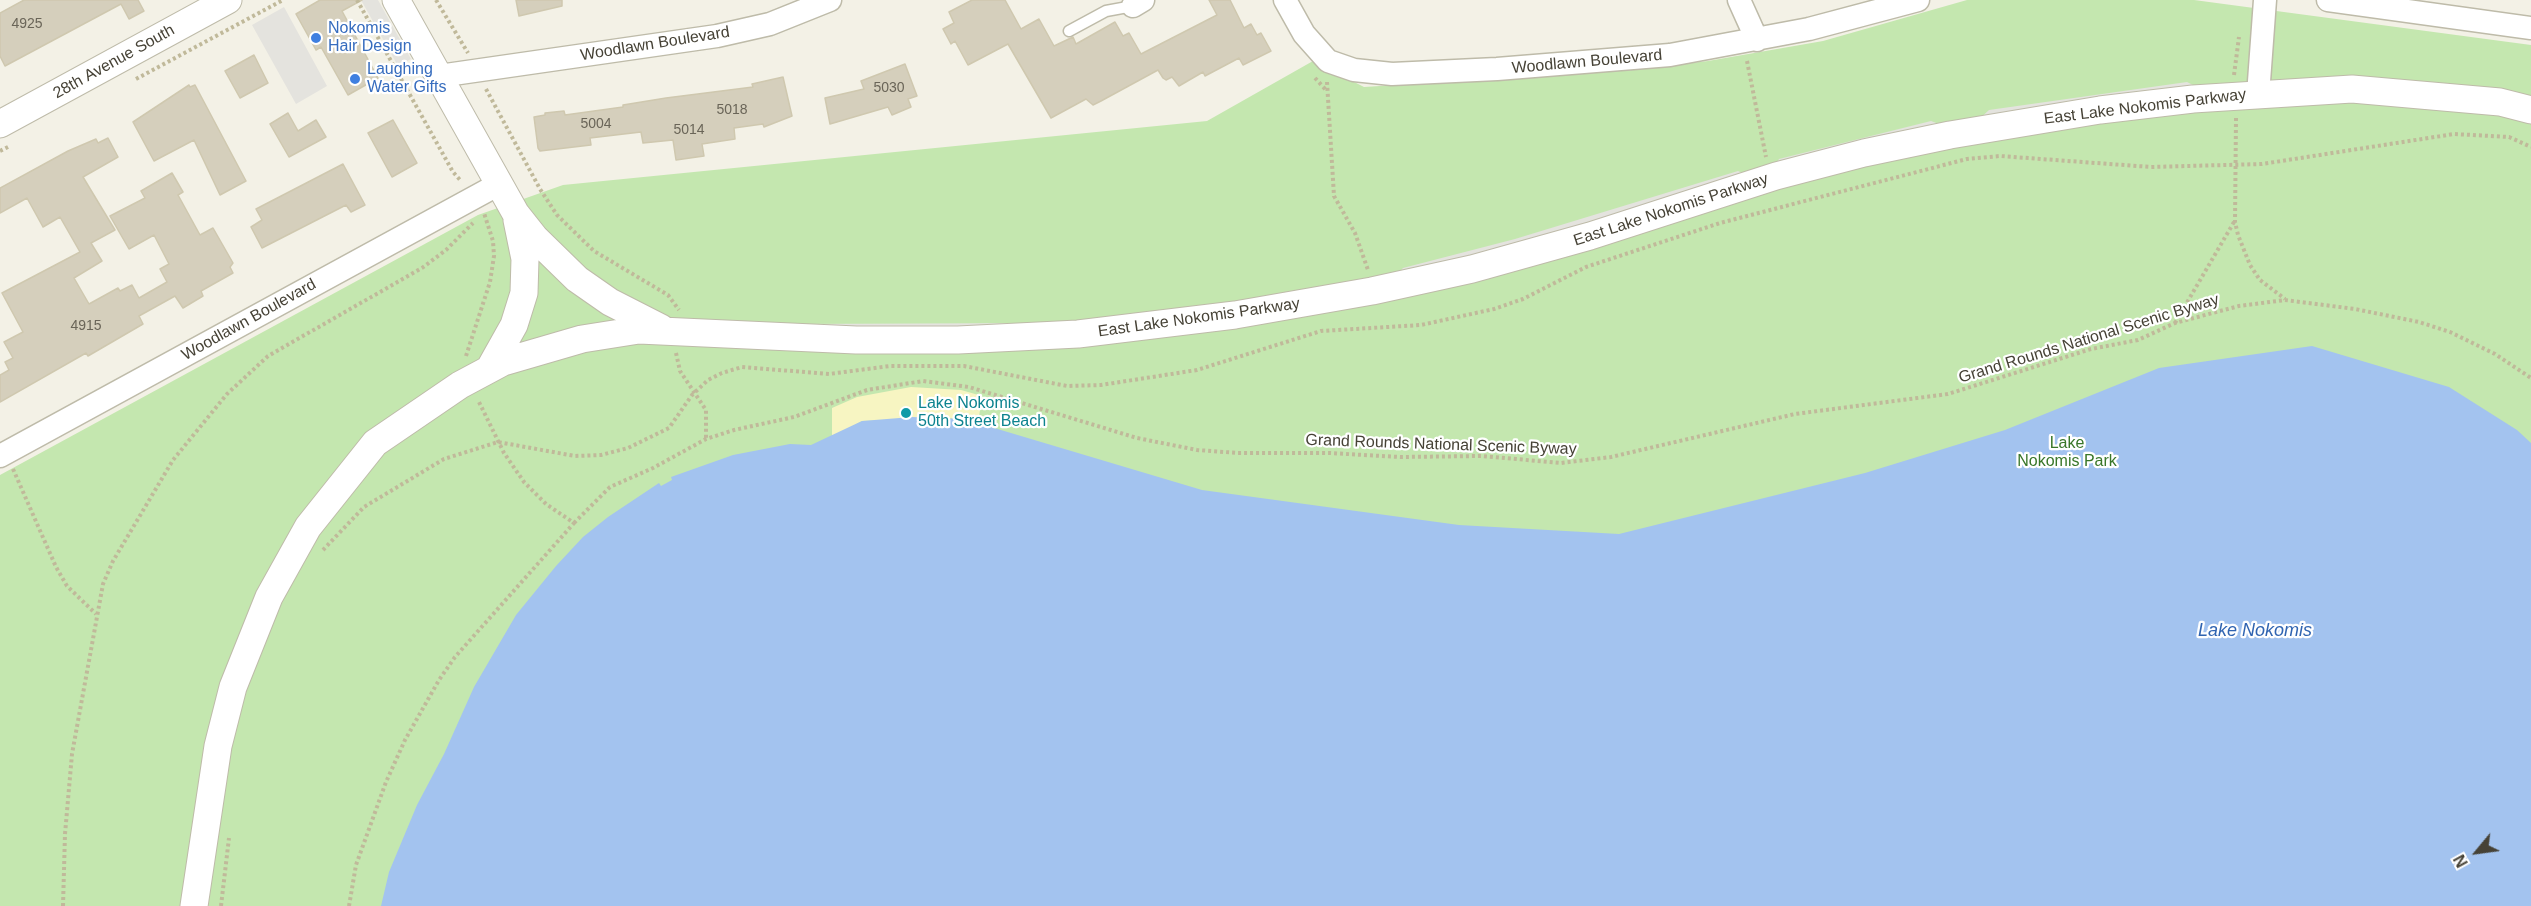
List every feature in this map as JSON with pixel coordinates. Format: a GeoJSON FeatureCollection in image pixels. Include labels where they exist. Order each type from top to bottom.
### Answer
{"type":"FeatureCollection","features":[{"type":"Feature","properties":{"kind":"street","name":"28th Avenue South"},"geometry":{"type":"LineString","coordinates":[[10,132],[228,0]]}},
{"type":"Feature","properties":{"kind":"street"},"geometry":{"type":"LineString","coordinates":[[396,0],[516,214],[548,253],[577,279],[610,302],[673,333]]}},
{"type":"Feature","properties":{"kind":"street","name":"Woodlawn Boulevard"},"geometry":{"type":"LineString","coordinates":[[439,76],[717,36],[777,22],[830,0]]}},
{"type":"Feature","properties":{"kind":"street","name":"Woodlawn Boulevard"},"geometry":{"type":"LineString","coordinates":[[1285,0],[1304,34],[1324,57],[1346,68],[1374,73],[1497,69],[1621,61],[1751,47],[1918,0]]}},
{"type":"Feature","properties":{"kind":"street"},"geometry":{"type":"LineString","coordinates":[[1739,0],[1751,47]]}},
{"type":"Feature","properties":{"kind":"street"},"geometry":{"type":"LineString","coordinates":[[2258,94],[2265,0]]}},
{"type":"Feature","properties":{"kind":"street"},"geometry":{"type":"LineString","coordinates":[[2328,0],[2531,28]]}},
{"type":"Feature","properties":{"kind":"street","name":"East Lake Nokomis Parkway"},"geometry":{"type":"LineString","coordinates":[[194,906],[218,746],[233,687],[269,597],[308,527],[375,443],[481,372],[593,337],[631,331],[856,340],[1017,338],[1194,322],[1372,291],[1508,260],[1794,171],[1892,147],[2083,112],[2258,94],[2352,89],[2500,102],[2531,110]]}},
{"type":"Feature","properties":{"kind":"street","name":"Woodlawn Boulevard"},"geometry":{"type":"LineString","coordinates":[[6,460],[499,184]]}},
{"type":"Feature","properties":{"kind":"street"},"geometry":{"type":"LineString","coordinates":[[481,372],[514,325],[524,293],[525,259],[516,214]]}},
{"type":"Feature","properties":{"kind":"lane"},"geometry":{"type":"LineString","coordinates":[[1069,31],[1106,11],[1138,3]]}},
{"type":"Feature","properties":{"kind":"path"},"geometry":{"type":"LineString","coordinates":[[125,84],[284,0]]}},
{"type":"Feature","properties":{"kind":"path"},"geometry":{"type":"LineString","coordinates":[[357,0],[453,172],[459,180],[468,184]]}},
{"type":"Feature","properties":{"kind":"path"},"geometry":{"type":"LineString","coordinates":[[436,0],[469,56]]}},
{"type":"Feature","properties":{"kind":"path"},"geometry":{"type":"LineString","coordinates":[[1751,47],[1761,128]]}},
{"type":"Feature","properties":{"kind":"path"},"geometry":{"type":"LineString","coordinates":[[481,81],[540,189],[557,215],[594,251],[668,295],[676,305],[673,333],[680,371],[706,410],[706,440]]}},
{"type":"Feature","properties":{"kind":"path"},"geometry":{"type":"LineString","coordinates":[[1327,91],[1334,196],[1363,253],[1372,291]]}},
{"type":"Feature","properties":{"kind":"path"},"geometry":{"type":"LineString","coordinates":[[0,151],[10,132]]}},
{"type":"Feature","properties":{"kind":"path"},"geometry":{"type":"LineString","coordinates":[[316,559],[347,522],[387,491],[444,459],[498,442],[575,456],[613,453],[661,434],[672,424],[695,391],[722,373],[751,366],[829,374],[904,365],[964,366],[1078,387],[1154,378],[1210,367],[1321,331],[1421,325],[1494,309],[1523,299],[1583,268],[1720,223],[1967,159],[2000,156],[2151,167],[2280,163],[2383,143],[2454,134],[2509,137],[2531,147]]}},
{"type":"Feature","properties":{"kind":"path"},"geometry":{"type":"LineString","coordinates":[[2236,165],[2235,222],[2250,266],[2260,280],[2285,300]]}},
{"type":"Feature","properties":{"kind":"path"},"geometry":{"type":"LineString","coordinates":[[63,906],[64,834],[72,754],[81,702],[90,668],[103,584],[131,529],[173,460],[228,394],[268,356],[422,268],[446,250],[484,209],[493,241],[494,256],[490,282],[465,359],[481,372],[498,442],[534,492],[574,524]]}},
{"type":"Feature","properties":{"kind":"path"},"geometry":{"type":"LineString","coordinates":[[2175,324],[2235,222]]}},
{"type":"Feature","properties":{"kind":"path","name":"Grand Rounds National Scenic Byway"},"geometry":{"type":"LineString","coordinates":[[349,906],[356,865],[386,782],[405,740],[439,680],[455,657],[610,487],[653,468],[706,440],[742,428],[794,417],[867,390],[928,381],[969,387],[1137,438],[1197,450],[1400,457],[1482,456],[1575,463],[1629,453],[1794,414],[1957,392],[2091,349],[2138,340],[2175,324],[2239,306],[2285,300],[2355,309],[2419,322],[2450,332],[2495,354],[2531,378]]}},
{"type":"Feature","properties":{"kind":"path"},"geometry":{"type":"LineString","coordinates":[[6,460],[67,586],[97,615]]}},
{"type":"Feature","properties":{"kind":"path"},"geometry":{"type":"LineString","coordinates":[[221,906],[231,829]]}},
{"type":"Feature","properties":{"kind":"green space","name":"Lake Nokomis Park"},"geometry":{"type":"Polygon","coordinates":[[[1967,0],[2194,0],[2531,45],[2531,906],[0,906],[0,475],[478,215],[563,185],[1207,121],[1313,61],[1364,87],[1632,70],[1708,61],[1823,41],[1967,0]]]}},
{"type":"Feature","properties":{"kind":"sand","name":"Lake Nokomis 50th Street Beach"},"geometry":{"type":"Polygon","coordinates":[[[911,387],[961,390],[982,396],[978,424],[964,419],[946,418],[862,421],[832,437],[832,408],[857,397],[911,387]]]}},
{"type":"Feature","properties":{"kind":"shaded area"},"geometry":{"type":"Polygon","coordinates":[[[361,0],[378,0],[411,59],[398,66],[361,0]]]}},
{"type":"Feature","properties":{"kind":"shaded area"},"geometry":{"type":"Polygon","coordinates":[[[284,7],[327,86],[296,104],[252,25],[284,7]]]}},
{"type":"Feature","properties":{"kind":"shaded area"},"geometry":{"type":"Polygon","coordinates":[[[2187,82],[2203,90],[1976,122],[1989,110],[2187,82]]]}},
{"type":"Feature","properties":{"kind":"shaded area"},"geometry":{"type":"Polygon","coordinates":[[[1931,121],[1947,127],[1772,170],[1779,159],[1931,121]]]}},
{"type":"Feature","properties":{"kind":"shaded area"},"geometry":{"type":"Polygon","coordinates":[[[1738,171],[1751,177],[1392,280],[1403,268],[1515,239],[1738,171]]]}},
{"type":"Feature","properties":{"kind":"shaded area"},"geometry":{"type":"Polygon","coordinates":[[[1040,323],[891,336],[789,324],[1040,323]]]}},
{"type":"Feature","properties":{"kind":"water","name":"Lake Nokomis"},"geometry":{"type":"Polygon","coordinates":[[[2312,346],[2449,387],[2517,430],[2531,443],[2531,906],[381,906],[389,872],[417,805],[444,754],[474,687],[516,615],[583,537],[608,517],[659,483],[661,486],[672,480],[671,477],[733,455],[790,444],[811,445],[862,421],[912,417],[964,419],[1202,490],[1459,525],[1619,534],[1865,473],[2005,430],[2159,368],[2312,346]]]}},
{"type":"Feature","properties":{"kind":"building"},"geometry":{"type":"Polygon","coordinates":[[[24,0],[138,0],[144,11],[129,19],[121,4],[5,66],[0,56],[0,13],[24,0]]]}},
{"type":"Feature","properties":{"kind":"building"},"geometry":{"type":"Polygon","coordinates":[[[320,0],[362,0],[342,11],[378,78],[348,95],[321,47],[316,50],[296,14],[320,0]]]}},
{"type":"Feature","properties":{"kind":"building"},"geometry":{"type":"Polygon","coordinates":[[[516,0],[562,0],[562,6],[519,16],[516,0]]]}},
{"type":"Feature","properties":{"kind":"building"},"geometry":{"type":"Polygon","coordinates":[[[972,0],[1005,0],[1021,29],[1039,19],[1054,46],[1073,37],[1076,44],[1115,22],[1123,36],[1129,33],[1141,54],[1217,15],[1209,0],[1230,0],[1244,28],[1251,24],[1257,35],[1261,33],[1271,51],[1243,65],[1239,58],[1205,76],[1203,72],[1179,86],[1172,77],[1166,80],[1163,78],[1158,70],[1093,105],[1086,99],[1051,118],[1008,44],[968,65],[955,41],[951,44],[943,29],[954,23],[949,12],[972,0]]]}},
{"type":"Feature","properties":{"kind":"building"},"geometry":{"type":"Polygon","coordinates":[[[254,55],[268,83],[240,98],[225,71],[254,55]]]}},
{"type":"Feature","properties":{"kind":"building"},"geometry":{"type":"Polygon","coordinates":[[[905,64],[917,96],[908,99],[911,107],[892,115],[888,107],[830,124],[825,98],[864,89],[861,81],[905,64]]]}},
{"type":"Feature","properties":{"kind":"building"},"geometry":{"type":"Polygon","coordinates":[[[783,77],[792,116],[764,127],[763,124],[734,128],[735,139],[702,144],[704,156],[676,160],[673,140],[643,143],[641,132],[590,138],[591,145],[540,151],[538,148],[534,117],[545,115],[545,113],[564,111],[565,115],[623,107],[623,105],[666,98],[753,87],[752,84],[783,77]]]}},
{"type":"Feature","properties":{"kind":"building"},"geometry":{"type":"Polygon","coordinates":[[[189,85],[190,87],[195,85],[246,181],[220,195],[194,140],[154,161],[133,122],[189,85]]]}},
{"type":"Feature","properties":{"kind":"building"},"geometry":{"type":"Polygon","coordinates":[[[288,113],[298,131],[316,120],[326,137],[289,157],[270,124],[288,113]]]}},
{"type":"Feature","properties":{"kind":"building"},"geometry":{"type":"Polygon","coordinates":[[[393,120],[417,163],[392,177],[368,133],[393,120]]]}},
{"type":"Feature","properties":{"kind":"building"},"geometry":{"type":"Polygon","coordinates":[[[108,138],[118,157],[83,177],[115,230],[91,243],[102,261],[74,278],[89,304],[118,288],[120,291],[132,285],[139,298],[167,282],[160,269],[169,264],[154,235],[129,249],[110,216],[145,198],[141,191],[172,173],[183,192],[178,195],[200,235],[213,228],[233,263],[230,267],[233,273],[201,291],[203,296],[183,308],[175,296],[139,316],[143,324],[88,356],[86,353],[0,402],[0,375],[9,370],[5,362],[13,358],[4,342],[23,332],[2,293],[80,252],[60,217],[43,227],[27,198],[0,213],[0,188],[68,151],[96,139],[98,143],[108,138]]]}},
{"type":"Feature","properties":{"kind":"building"},"geometry":{"type":"Polygon","coordinates":[[[343,164],[365,205],[351,212],[346,205],[262,248],[251,227],[262,220],[256,209],[343,164]]]}},
{"type":"Feature","properties":{"kind":"place","name":"Nokomis Hair Design"},"geometry":{"type":"Point","coordinates":[316,38]}},
{"type":"Feature","properties":{"kind":"place","name":"Laughing Water Gifts"},"geometry":{"type":"Point","coordinates":[355,79]}},
{"type":"Feature","properties":{"kind":"place","name":"Lake Nokomis 50th Street Beach"},"geometry":{"type":"Point","coordinates":[906,413]}}]}
